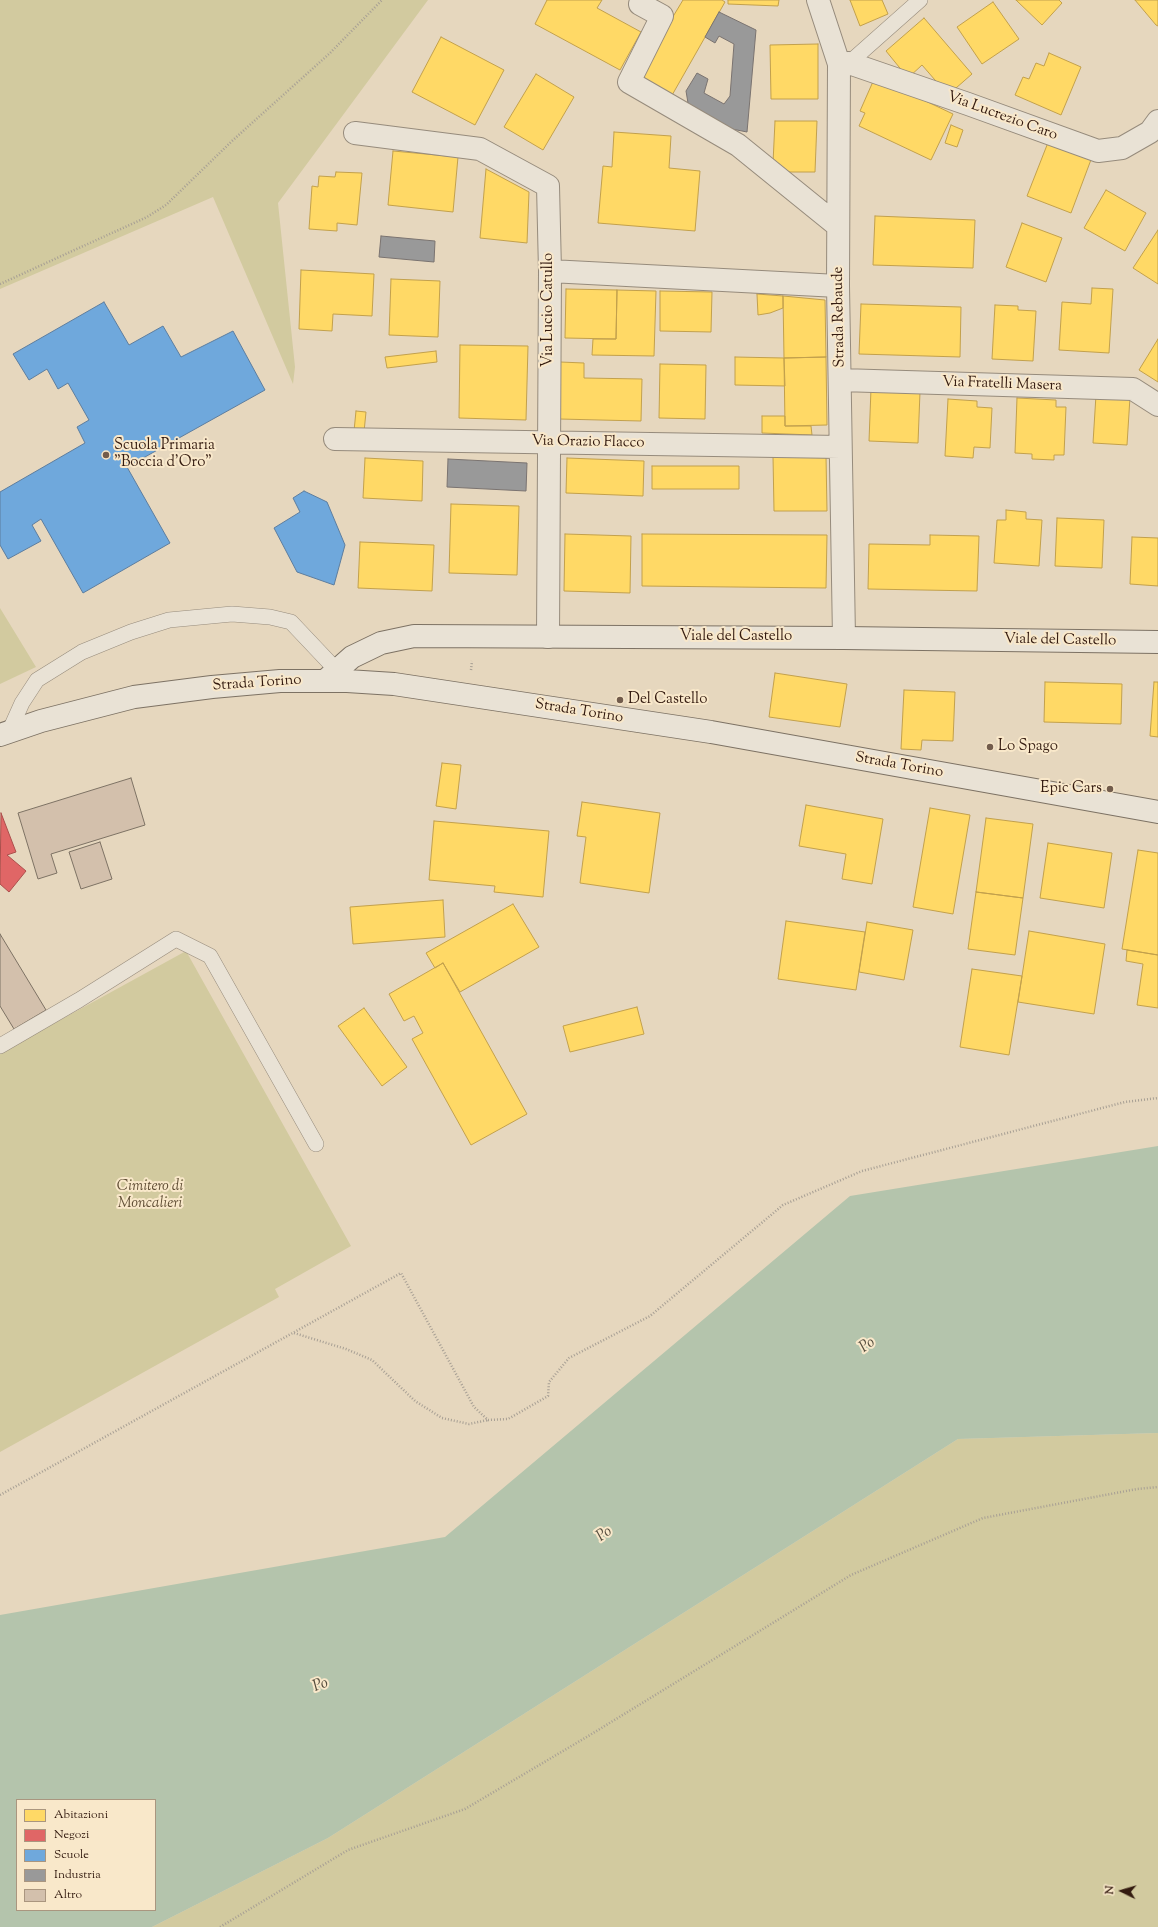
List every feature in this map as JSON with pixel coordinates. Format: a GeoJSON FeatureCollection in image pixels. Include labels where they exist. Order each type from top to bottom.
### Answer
{"type":"FeatureCollection","features":[{"type":"Feature","properties":{"kind":"street","name":"Strada Rebaude"},"geometry":{"type":"LineString","coordinates":[[818,0],[844,64],[838,226],[841,380],[840,447],[844,638]]}},
{"type":"Feature","properties":{"kind":"street"},"geometry":{"type":"LineString","coordinates":[[640,4],[662,16],[629,82],[738,145],[838,226]]}},
{"type":"Feature","properties":{"kind":"street","name":"Via Lucrezio Caro"},"geometry":{"type":"LineString","coordinates":[[844,64],[968,104],[1098,151],[1122,148],[1150,132],[1158,121]]}},
{"type":"Feature","properties":{"kind":"street","name":"Via Lucio Catullo"},"geometry":{"type":"LineString","coordinates":[[355,133],[480,149],[548,186],[550,271],[548,637]]}},
{"type":"Feature","properties":{"kind":"street"},"geometry":{"type":"LineString","coordinates":[[550,271],[838,286]]}},
{"type":"Feature","properties":{"kind":"street","name":"Via Fratelli Masera"},"geometry":{"type":"LineString","coordinates":[[841,380],[1133,389],[1158,405]]}},
{"type":"Feature","properties":{"kind":"street","name":"Via Orazio Flacco"},"geometry":{"type":"LineString","coordinates":[[335,439],[840,447]]}},
{"type":"Feature","properties":{"kind":"street","name":"Viale del Castello"},"geometry":{"type":"LineString","coordinates":[[337,677],[352,657],[381,643],[414,636],[844,638],[1158,642]]}},
{"type":"Feature","properties":{"kind":"street","name":"Strada Torino"},"geometry":{"type":"LineString","coordinates":[[5,733],[41,721],[134,697],[262,682],[337,677],[394,684],[711,732],[1158,812]]}},
{"type":"Feature","properties":{"kind":"lane"},"geometry":{"type":"LineString","coordinates":[[844,64],[920,0]]}},
{"type":"Feature","properties":{"kind":"lane"},"geometry":{"type":"LineString","coordinates":[[5,733],[37,680],[82,652],[131,632],[169,620],[232,614],[270,617],[291,622],[337,677]]}},
{"type":"Feature","properties":{"kind":"lane"},"geometry":{"type":"LineString","coordinates":[[0,1046],[79,1000],[176,938],[210,956],[316,1144]]}},
{"type":"Feature","properties":{"kind":"path"},"geometry":{"type":"LineString","coordinates":[[0,284],[98,240],[146,217],[166,205],[232,141],[330,53],[382,0]]}},
{"type":"Feature","properties":{"kind":"path"},"geometry":{"type":"LineString","coordinates":[[293,1333],[346,1348],[372,1360],[415,1402],[442,1418],[469,1424],[488,1420],[508,1419],[548,1396],[549,1382],[569,1358],[650,1316],[784,1205],[862,1171],[1125,1102],[1158,1098]]}},
{"type":"Feature","properties":{"kind":"path"},"geometry":{"type":"LineString","coordinates":[[0,1495],[401,1273],[474,1407],[488,1420]]}},
{"type":"Feature","properties":{"kind":"path"},"geometry":{"type":"LineString","coordinates":[[220,1927],[348,1850],[465,1809],[590,1735],[850,1574],[984,1518],[1137,1489],[1158,1487]]}},
{"type":"Feature","properties":{"kind":"green space"},"geometry":{"type":"Polygon","coordinates":[[[0,0],[428,0],[278,203],[295,367],[293,384],[213,197],[0,289],[0,0]]]}},
{"type":"Feature","properties":{"kind":"green space"},"geometry":{"type":"Polygon","coordinates":[[[0,608],[36,667],[0,684],[0,608]]]}},
{"type":"Feature","properties":{"kind":"green space","name":"Cimitero di Moncalieri"},"geometry":{"type":"Polygon","coordinates":[[[186,951],[351,1246],[275,1289],[279,1297],[0,1452],[0,1053],[186,951]]]}},
{"type":"Feature","properties":{"kind":"green space"},"geometry":{"type":"Polygon","coordinates":[[[1158,1433],[1158,1927],[152,1927],[328,1838],[958,1439],[1158,1433]]]}},
{"type":"Feature","properties":{"kind":"water","name":"Po"},"geometry":{"type":"Polygon","coordinates":[[[1158,1146],[1158,1433],[958,1439],[328,1838],[152,1927],[0,1927],[0,1615],[445,1537],[850,1196],[1158,1146]]]}},
{"type":"Feature","properties":{"kind":"building: Abitazioni"},"geometry":{"type":"Polygon","coordinates":[[[547,0],[602,0],[597,8],[641,32],[620,70],[535,24],[547,0]]]}},
{"type":"Feature","properties":{"kind":"building: Abitazioni"},"geometry":{"type":"Polygon","coordinates":[[[683,0],[722,0],[725,2],[671,97],[636,78],[683,0]]]}},
{"type":"Feature","properties":{"kind":"building: Abitazioni"},"geometry":{"type":"Polygon","coordinates":[[[728,0],[779,0],[778,6],[728,4],[728,0]]]}},
{"type":"Feature","properties":{"kind":"building: Abitazioni"},"geometry":{"type":"Polygon","coordinates":[[[850,0],[882,0],[888,14],[860,26],[850,0]]]}},
{"type":"Feature","properties":{"kind":"building: Abitazioni"},"geometry":{"type":"Polygon","coordinates":[[[1016,0],[1059,0],[1062,3],[1042,25],[1016,0]]]}},
{"type":"Feature","properties":{"kind":"building: Abitazioni"},"geometry":{"type":"Polygon","coordinates":[[[1135,0],[1158,0],[1158,26],[1156,25],[1135,0]]]}},
{"type":"Feature","properties":{"kind":"building: Abitazioni"},"geometry":{"type":"Polygon","coordinates":[[[993,2],[1019,39],[982,64],[957,27],[993,2]]]}},
{"type":"Feature","properties":{"kind":"building: Abitazioni"},"geometry":{"type":"Polygon","coordinates":[[[924,18],[972,74],[948,95],[922,65],[908,78],[886,51],[924,18]]]}},
{"type":"Feature","properties":{"kind":"building: Abitazioni"},"geometry":{"type":"Polygon","coordinates":[[[441,37],[504,70],[475,125],[412,92],[441,37]]]}},
{"type":"Feature","properties":{"kind":"building: Abitazioni"},"geometry":{"type":"Polygon","coordinates":[[[818,44],[818,99],[771,99],[770,45],[818,44]]]}},
{"type":"Feature","properties":{"kind":"building: Abitazioni"},"geometry":{"type":"Polygon","coordinates":[[[1049,53],[1081,67],[1061,115],[1015,95],[1023,77],[1029,79],[1036,63],[1044,66],[1049,53]]]}},
{"type":"Feature","properties":{"kind":"building: Abitazioni"},"geometry":{"type":"Polygon","coordinates":[[[536,74],[574,97],[543,150],[504,127],[536,74]]]}},
{"type":"Feature","properties":{"kind":"building: Abitazioni"},"geometry":{"type":"Polygon","coordinates":[[[875,77],[953,114],[931,160],[859,126],[865,113],[860,111],[875,77]]]}},
{"type":"Feature","properties":{"kind":"building: Abitazioni"},"geometry":{"type":"Polygon","coordinates":[[[775,121],[817,121],[815,172],[783,172],[773,163],[775,121]]]}},
{"type":"Feature","properties":{"kind":"building: Abitazioni"},"geometry":{"type":"Polygon","coordinates":[[[951,125],[963,130],[957,147],[945,143],[951,125]]]}},
{"type":"Feature","properties":{"kind":"building: Abitazioni"},"geometry":{"type":"Polygon","coordinates":[[[614,132],[671,136],[669,168],[700,171],[695,231],[598,223],[603,166],[612,167],[614,132]]]}},
{"type":"Feature","properties":{"kind":"building: Abitazioni"},"geometry":{"type":"Polygon","coordinates":[[[1049,140],[1092,157],[1071,213],[1027,196],[1049,140]]]}},
{"type":"Feature","properties":{"kind":"building: Abitazioni"},"geometry":{"type":"Polygon","coordinates":[[[393,151],[458,157],[453,212],[388,205],[393,151]]]}},
{"type":"Feature","properties":{"kind":"building: Abitazioni"},"geometry":{"type":"Polygon","coordinates":[[[486,169],[529,192],[527,243],[480,238],[486,169]]]}},
{"type":"Feature","properties":{"kind":"building: Abitazioni"},"geometry":{"type":"Polygon","coordinates":[[[336,172],[362,173],[357,225],[337,223],[337,231],[309,229],[312,186],[318,187],[319,176],[335,177],[336,172]]]}},
{"type":"Feature","properties":{"kind":"building: Abitazioni"},"geometry":{"type":"Polygon","coordinates":[[[1106,190],[1146,213],[1125,251],[1084,228],[1106,190]]]}},
{"type":"Feature","properties":{"kind":"building: Abitazioni"},"geometry":{"type":"Polygon","coordinates":[[[875,216],[975,220],[973,268],[873,265],[875,216]]]}},
{"type":"Feature","properties":{"kind":"building: Abitazioni"},"geometry":{"type":"Polygon","coordinates":[[[1022,223],[1062,238],[1046,282],[1006,267],[1022,223]]]}},
{"type":"Feature","properties":{"kind":"building: Abitazioni"},"geometry":{"type":"Polygon","coordinates":[[[1158,230],[1158,284],[1133,268],[1158,230]]]}},
{"type":"Feature","properties":{"kind":"building: Abitazioni"},"geometry":{"type":"Polygon","coordinates":[[[301,270],[374,274],[372,316],[333,314],[332,331],[299,329],[301,270]]]}},
{"type":"Feature","properties":{"kind":"building: Abitazioni"},"geometry":{"type":"Polygon","coordinates":[[[391,279],[440,281],[438,337],[389,335],[391,279]]]}},
{"type":"Feature","properties":{"kind":"building: Abitazioni"},"geometry":{"type":"Polygon","coordinates":[[[1092,288],[1113,289],[1109,353],[1059,350],[1062,302],[1091,304],[1092,288]]]}},
{"type":"Feature","properties":{"kind":"building: Abitazioni"},"geometry":{"type":"Polygon","coordinates":[[[566,289],[617,290],[616,339],[565,338],[566,289]]]}},
{"type":"Feature","properties":{"kind":"building: Abitazioni"},"geometry":{"type":"Polygon","coordinates":[[[617,290],[656,291],[654,356],[592,355],[593,339],[616,339],[617,290]]]}},
{"type":"Feature","properties":{"kind":"building: Abitazioni"},"geometry":{"type":"Polygon","coordinates":[[[660,291],[712,292],[711,332],[660,331],[660,291]]]}},
{"type":"Feature","properties":{"kind":"building: Abitazioni"},"geometry":{"type":"Polygon","coordinates":[[[757,294],[783,296],[783,308],[770,313],[758,315],[757,294]]]}},
{"type":"Feature","properties":{"kind":"building: Abitazioni"},"geometry":{"type":"Polygon","coordinates":[[[783,296],[825,300],[826,357],[784,358],[783,296]]]}},
{"type":"Feature","properties":{"kind":"building: Abitazioni"},"geometry":{"type":"Polygon","coordinates":[[[861,304],[961,307],[960,357],[859,354],[861,304]]]}},
{"type":"Feature","properties":{"kind":"building: Abitazioni"},"geometry":{"type":"Polygon","coordinates":[[[995,305],[1018,306],[1018,310],[1036,311],[1033,361],[992,359],[995,305]]]}},
{"type":"Feature","properties":{"kind":"building: Abitazioni"},"geometry":{"type":"Polygon","coordinates":[[[1158,339],[1158,382],[1139,370],[1158,339]]]}},
{"type":"Feature","properties":{"kind":"building: Abitazioni"},"geometry":{"type":"Polygon","coordinates":[[[460,345],[528,346],[526,420],[459,418],[460,345]]]}},
{"type":"Feature","properties":{"kind":"building: Abitazioni"},"geometry":{"type":"Polygon","coordinates":[[[436,351],[437,362],[387,368],[385,357],[436,351]]]}},
{"type":"Feature","properties":{"kind":"building: Abitazioni"},"geometry":{"type":"Polygon","coordinates":[[[735,357],[784,358],[785,386],[735,385],[735,357]]]}},
{"type":"Feature","properties":{"kind":"building: Abitazioni"},"geometry":{"type":"Polygon","coordinates":[[[826,357],[827,425],[785,426],[784,358],[826,357]]]}},
{"type":"Feature","properties":{"kind":"building: Abitazioni"},"geometry":{"type":"Polygon","coordinates":[[[560,362],[584,363],[584,378],[642,379],[641,421],[559,419],[560,362]]]}},
{"type":"Feature","properties":{"kind":"building: Abitazioni"},"geometry":{"type":"Polygon","coordinates":[[[660,364],[706,365],[705,419],[659,418],[660,364]]]}},
{"type":"Feature","properties":{"kind":"building: Abitazioni"},"geometry":{"type":"Polygon","coordinates":[[[871,389],[920,392],[918,443],[869,441],[871,389]]]}},
{"type":"Feature","properties":{"kind":"building: Abitazioni"},"geometry":{"type":"Polygon","coordinates":[[[1096,395],[1130,397],[1127,445],[1093,443],[1096,395]]]}},
{"type":"Feature","properties":{"kind":"building: Abitazioni"},"geometry":{"type":"Polygon","coordinates":[[[1017,398],[1056,400],[1056,407],[1066,407],[1064,455],[1054,455],[1054,460],[1032,459],[1032,454],[1015,453],[1017,398]]]}},
{"type":"Feature","properties":{"kind":"building: Abitazioni"},"geometry":{"type":"Polygon","coordinates":[[[948,399],[977,401],[977,407],[992,408],[990,448],[974,447],[973,458],[945,456],[948,399]]]}},
{"type":"Feature","properties":{"kind":"building: Abitazioni"},"geometry":{"type":"Polygon","coordinates":[[[356,411],[366,412],[364,432],[354,431],[356,411]]]}},
{"type":"Feature","properties":{"kind":"building: Abitazioni"},"geometry":{"type":"Polygon","coordinates":[[[762,416],[785,416],[785,426],[811,426],[812,435],[762,433],[762,416]]]}},
{"type":"Feature","properties":{"kind":"building: Abitazioni"},"geometry":{"type":"Polygon","coordinates":[[[773,456],[826,456],[827,511],[774,511],[773,456]]]}},
{"type":"Feature","properties":{"kind":"building: Abitazioni"},"geometry":{"type":"Polygon","coordinates":[[[365,458],[423,461],[422,501],[363,498],[365,458]]]}},
{"type":"Feature","properties":{"kind":"building: Abitazioni"},"geometry":{"type":"Polygon","coordinates":[[[567,458],[644,461],[643,496],[566,493],[567,458]]]}},
{"type":"Feature","properties":{"kind":"building: Abitazioni"},"geometry":{"type":"Polygon","coordinates":[[[652,466],[739,466],[739,489],[652,489],[652,466]]]}},
{"type":"Feature","properties":{"kind":"building: Abitazioni"},"geometry":{"type":"Polygon","coordinates":[[[451,504],[519,506],[517,575],[449,573],[451,504]]]}},
{"type":"Feature","properties":{"kind":"building: Abitazioni"},"geometry":{"type":"Polygon","coordinates":[[[1006,510],[1026,512],[1026,519],[1042,520],[1039,566],[994,563],[997,520],[1006,520],[1006,510]]]}},
{"type":"Feature","properties":{"kind":"building: Abitazioni"},"geometry":{"type":"Polygon","coordinates":[[[1057,518],[1104,520],[1102,568],[1055,566],[1057,518]]]}},
{"type":"Feature","properties":{"kind":"building: Abitazioni"},"geometry":{"type":"Polygon","coordinates":[[[565,534],[631,536],[630,593],[564,591],[565,534]]]}},
{"type":"Feature","properties":{"kind":"building: Abitazioni"},"geometry":{"type":"Polygon","coordinates":[[[642,534],[827,535],[826,588],[642,586],[642,534]]]}},
{"type":"Feature","properties":{"kind":"building: Abitazioni"},"geometry":{"type":"Polygon","coordinates":[[[930,535],[979,536],[977,591],[868,589],[869,544],[930,545],[930,535]]]}},
{"type":"Feature","properties":{"kind":"building: Abitazioni"},"geometry":{"type":"Polygon","coordinates":[[[1132,537],[1158,538],[1158,586],[1130,584],[1132,537]]]}},
{"type":"Feature","properties":{"kind":"building: Abitazioni"},"geometry":{"type":"Polygon","coordinates":[[[360,542],[434,545],[432,591],[358,588],[360,542]]]}},
{"type":"Feature","properties":{"kind":"building: Abitazioni"},"geometry":{"type":"Polygon","coordinates":[[[775,673],[847,684],[840,727],[769,717],[775,673]]]}},
{"type":"Feature","properties":{"kind":"building: Abitazioni"},"geometry":{"type":"Polygon","coordinates":[[[1045,682],[1122,684],[1121,724],[1044,722],[1045,682]]]}},
{"type":"Feature","properties":{"kind":"building: Abitazioni"},"geometry":{"type":"Polygon","coordinates":[[[1154,682],[1158,682],[1158,737],[1150,736],[1154,682]]]}},
{"type":"Feature","properties":{"kind":"building: Abitazioni"},"geometry":{"type":"Polygon","coordinates":[[[904,690],[955,692],[953,741],[922,740],[921,750],[901,749],[904,690]]]}},
{"type":"Feature","properties":{"kind":"building: Abitazioni"},"geometry":{"type":"Polygon","coordinates":[[[442,763],[461,765],[456,809],[436,806],[442,763]]]}},
{"type":"Feature","properties":{"kind":"building: Abitazioni"},"geometry":{"type":"Polygon","coordinates":[[[582,802],[660,813],[649,893],[580,883],[586,837],[577,836],[582,802]]]}},
{"type":"Feature","properties":{"kind":"building: Abitazioni"},"geometry":{"type":"Polygon","coordinates":[[[806,805],[883,819],[872,884],[842,879],[846,854],[799,846],[806,805]]]}},
{"type":"Feature","properties":{"kind":"building: Abitazioni"},"geometry":{"type":"Polygon","coordinates":[[[930,808],[970,815],[953,914],[913,907],[930,808]]]}},
{"type":"Feature","properties":{"kind":"building: Abitazioni"},"geometry":{"type":"Polygon","coordinates":[[[986,818],[1033,824],[1023,898],[976,892],[986,818]]]}},
{"type":"Feature","properties":{"kind":"building: Abitazioni"},"geometry":{"type":"Polygon","coordinates":[[[434,821],[549,831],[543,897],[494,892],[495,886],[429,880],[434,821]]]}},
{"type":"Feature","properties":{"kind":"building: Abitazioni"},"geometry":{"type":"Polygon","coordinates":[[[1048,843],[1112,853],[1104,908],[1040,898],[1048,843]]]}},
{"type":"Feature","properties":{"kind":"building: Abitazioni"},"geometry":{"type":"Polygon","coordinates":[[[1138,850],[1158,853],[1158,955],[1122,949],[1138,850]]]}},
{"type":"Feature","properties":{"kind":"building: Abitazioni"},"geometry":{"type":"Polygon","coordinates":[[[976,892],[1023,898],[1015,955],[968,949],[976,892]]]}},
{"type":"Feature","properties":{"kind":"building: Abitazioni"},"geometry":{"type":"Polygon","coordinates":[[[443,900],[445,937],[353,944],[350,907],[443,900]]]}},
{"type":"Feature","properties":{"kind":"building: Abitazioni"},"geometry":{"type":"Polygon","coordinates":[[[513,904],[539,947],[460,992],[443,963],[435,968],[426,953],[513,904]]]}},
{"type":"Feature","properties":{"kind":"building: Abitazioni"},"geometry":{"type":"Polygon","coordinates":[[[786,921],[865,932],[856,990],[778,979],[786,921]]]}},
{"type":"Feature","properties":{"kind":"building: Abitazioni"},"geometry":{"type":"Polygon","coordinates":[[[867,922],[913,930],[904,980],[859,972],[867,922]]]}},
{"type":"Feature","properties":{"kind":"building: Abitazioni"},"geometry":{"type":"Polygon","coordinates":[[[1029,931],[1105,944],[1094,1014],[1018,1002],[1029,931]]]}},
{"type":"Feature","properties":{"kind":"building: Abitazioni"},"geometry":{"type":"Polygon","coordinates":[[[1127,950],[1158,955],[1158,1008],[1137,1005],[1143,964],[1126,961],[1127,950]]]}},
{"type":"Feature","properties":{"kind":"building: Abitazioni"},"geometry":{"type":"Polygon","coordinates":[[[443,963],[527,1114],[471,1145],[412,1039],[423,1033],[414,1016],[404,1021],[389,994],[443,963]]]}},
{"type":"Feature","properties":{"kind":"building: Abitazioni"},"geometry":{"type":"Polygon","coordinates":[[[972,969],[1022,976],[1009,1055],[960,1047],[972,969]]]}},
{"type":"Feature","properties":{"kind":"building: Abitazioni"},"geometry":{"type":"Polygon","coordinates":[[[637,1007],[644,1034],[570,1052],[563,1026],[637,1007]]]}},
{"type":"Feature","properties":{"kind":"building: Abitazioni"},"geometry":{"type":"Polygon","coordinates":[[[364,1008],[407,1067],[382,1086],[338,1026],[364,1008]]]}},
{"type":"Feature","properties":{"kind":"building: Negozi"},"geometry":{"type":"Polygon","coordinates":[[[1,813],[16,852],[7,855],[26,871],[9,892],[0,884],[1,813]]]}},
{"type":"Feature","properties":{"kind":"building: Scuole","name":"Scuola Primaria \"Boccia d'Oro\""},"geometry":{"type":"Polygon","coordinates":[[[104,302],[129,345],[163,326],[181,357],[233,331],[265,390],[127,467],[170,543],[83,593],[41,519],[32,525],[41,541],[8,559],[0,545],[0,492],[85,443],[77,427],[89,420],[68,383],[58,389],[47,369],[29,380],[13,354],[104,302]]]}},
{"type":"Feature","properties":{"kind":"building: Scuole"},"geometry":{"type":"Polygon","coordinates":[[[304,491],[327,502],[345,545],[334,585],[297,572],[274,528],[300,512],[293,498],[304,491]]]}},
{"type":"Feature","properties":{"kind":"building: Industria"},"geometry":{"type":"Polygon","coordinates":[[[719,12],[756,30],[747,132],[727,128],[689,109],[686,91],[697,73],[708,79],[704,93],[724,104],[730,96],[734,44],[719,36],[715,43],[705,37],[719,12]]]}},
{"type":"Feature","properties":{"kind":"building: Industria"},"geometry":{"type":"Polygon","coordinates":[[[381,236],[435,241],[434,262],[379,257],[381,236]]]}},
{"type":"Feature","properties":{"kind":"building: Industria"},"geometry":{"type":"Polygon","coordinates":[[[448,459],[527,463],[526,491],[447,487],[448,459]]]}},
{"type":"Feature","properties":{"kind":"building: Altro"},"geometry":{"type":"Polygon","coordinates":[[[131,778],[145,825],[51,854],[57,873],[38,879],[18,813],[131,778]]]}},
{"type":"Feature","properties":{"kind":"building: Altro"},"geometry":{"type":"Polygon","coordinates":[[[100,842],[112,879],[81,889],[69,852],[100,842]]]}},
{"type":"Feature","properties":{"kind":"building: Altro"},"geometry":{"type":"Polygon","coordinates":[[[0,934],[46,1010],[14,1029],[0,1006],[0,934]]]}},
{"type":"Feature","properties":{"kind":"place","name":"Scuola Primaria \"Boccia d'Oro\""},"geometry":{"type":"Point","coordinates":[106,455]}},
{"type":"Feature","properties":{"kind":"place","name":"Del Castello"},"geometry":{"type":"Point","coordinates":[620,700]}},
{"type":"Feature","properties":{"kind":"place","name":"Lo Spago"},"geometry":{"type":"Point","coordinates":[990,747]}},
{"type":"Feature","properties":{"kind":"place","name":"Epic Cars"},"geometry":{"type":"Point","coordinates":[1110,789]}}]}
